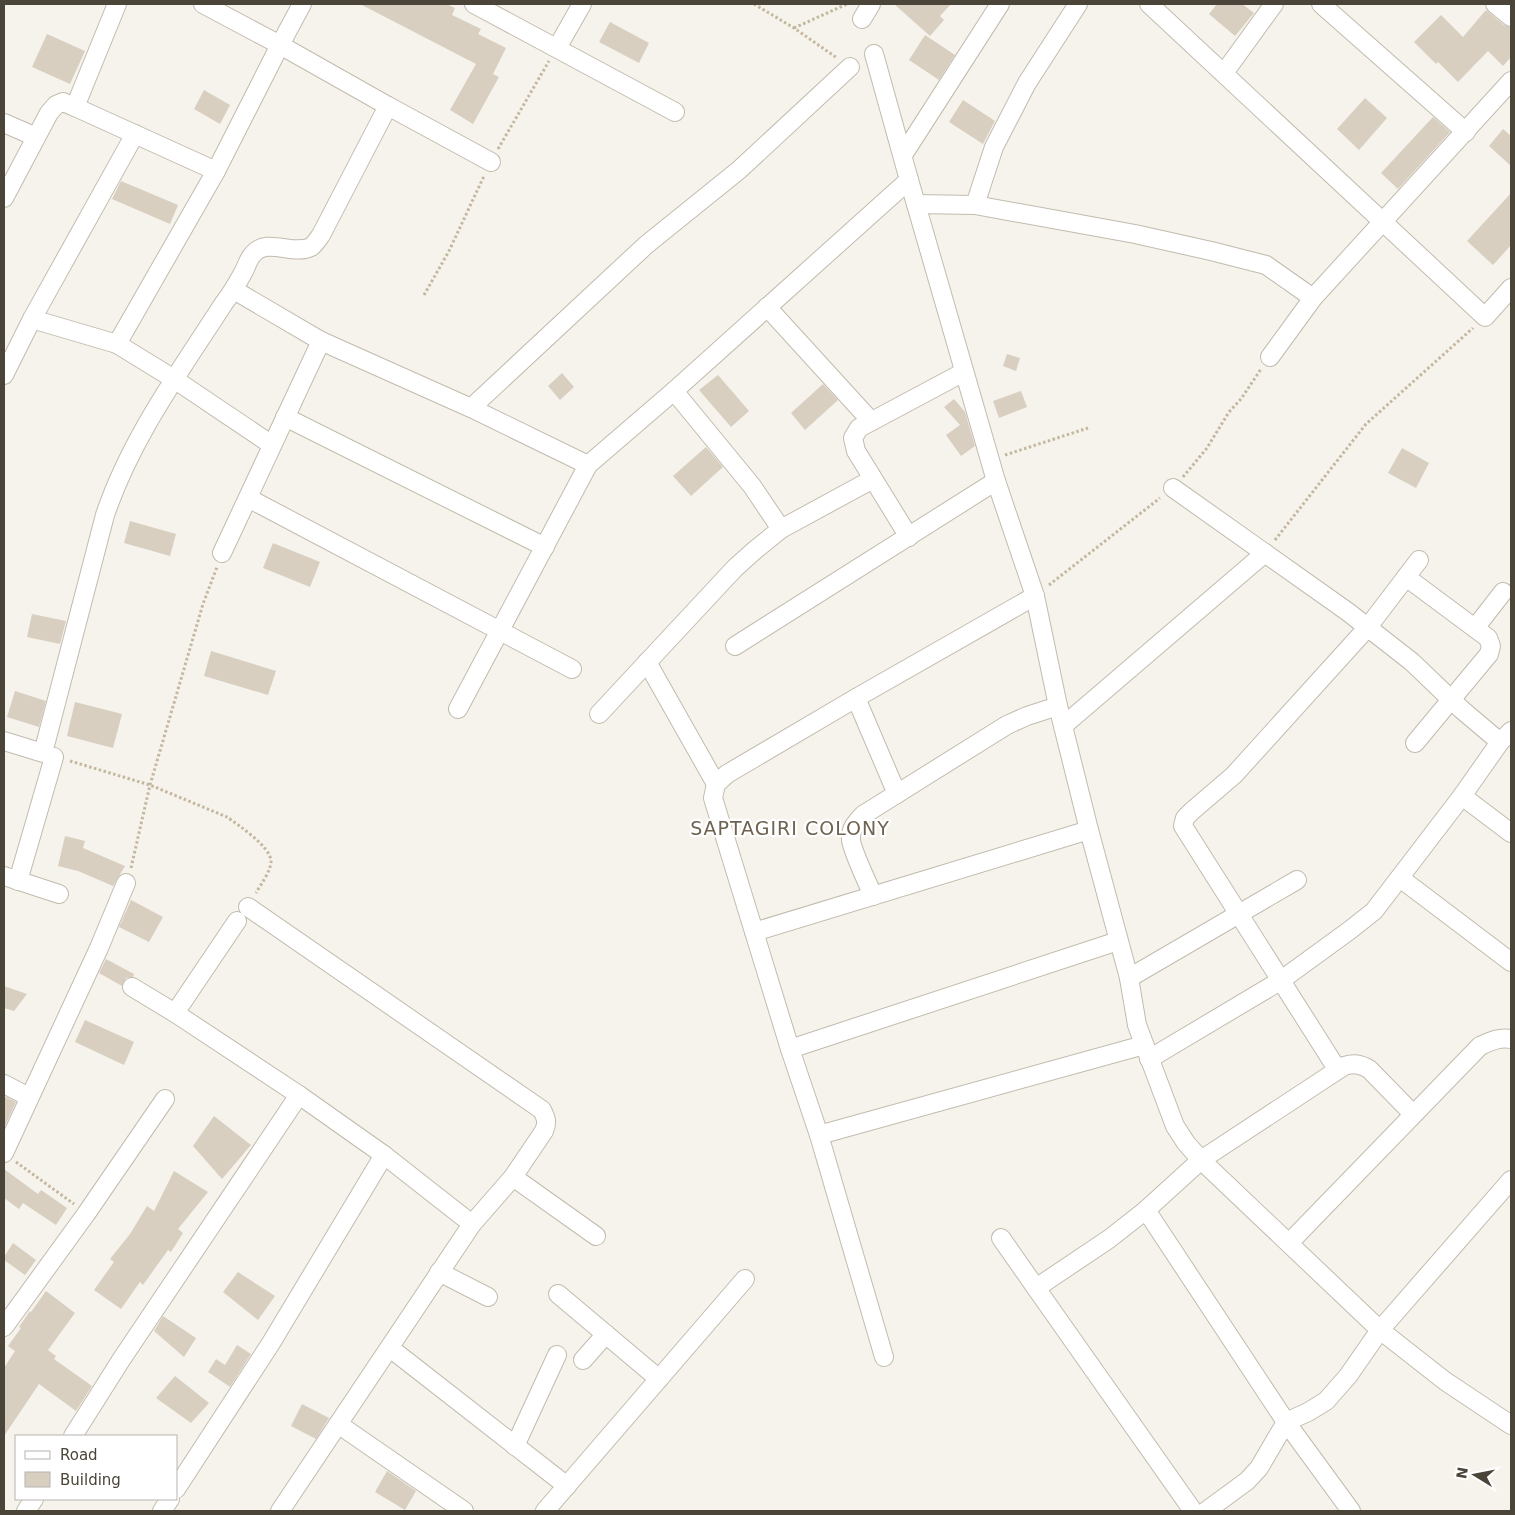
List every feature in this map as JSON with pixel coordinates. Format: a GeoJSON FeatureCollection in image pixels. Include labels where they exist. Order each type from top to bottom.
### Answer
{"type":"FeatureCollection","features":[{"type":"Feature","properties":{"kind":"street"},"geometry":{"type":"LineString","coordinates":[[75,107],[117,4]]}},
{"type":"Feature","properties":{"kind":"street"},"geometry":{"type":"LineString","coordinates":[[203,4],[490,162]]}},
{"type":"Feature","properties":{"kind":"street"},"geometry":{"type":"LineString","coordinates":[[116,344],[216,171],[302,4]]}},
{"type":"Feature","properties":{"kind":"street"},"geometry":{"type":"LineString","coordinates":[[474,4],[675,112]]}},
{"type":"Feature","properties":{"kind":"street"},"geometry":{"type":"LineString","coordinates":[[557,48],[582,4]]}},
{"type":"Feature","properties":{"kind":"street"},"geometry":{"type":"LineString","coordinates":[[862,19],[870,4]]}},
{"type":"Feature","properties":{"kind":"street"},"geometry":{"type":"LineString","coordinates":[[903,156],[1000,4]]}},
{"type":"Feature","properties":{"kind":"street"},"geometry":{"type":"LineString","coordinates":[[975,205],[998,139],[1027,83],[1078,4]]}},
{"type":"Feature","properties":{"kind":"street"},"geometry":{"type":"LineString","coordinates":[[1149,4],[1485,317],[1511,288]]}},
{"type":"Feature","properties":{"kind":"street"},"geometry":{"type":"LineString","coordinates":[[1224,73],[1274,4]]}},
{"type":"Feature","properties":{"kind":"street"},"geometry":{"type":"LineString","coordinates":[[1321,4],[1466,132]]}},
{"type":"Feature","properties":{"kind":"street"},"geometry":{"type":"LineString","coordinates":[[1495,4],[1511,17]]}},
{"type":"Feature","properties":{"kind":"street"},"geometry":{"type":"LineString","coordinates":[[874,54],[996,481],[1035,596],[1058,706],[1118,941],[1130,978],[1137,1025],[1174,1126],[1201,1160],[1380,1330],[1445,1381],[1511,1425]]}},
{"type":"Feature","properties":{"kind":"street"},"geometry":{"type":"LineString","coordinates":[[472,408],[646,245],[739,170],[850,67]]}},
{"type":"Feature","properties":{"kind":"street"},"geometry":{"type":"LineString","coordinates":[[1270,357],[1313,298],[1511,81]]}},
{"type":"Feature","properties":{"kind":"street"},"geometry":{"type":"LineString","coordinates":[[4,198],[49,113],[56,105],[64,102],[216,171]]}},
{"type":"Feature","properties":{"kind":"street"},"geometry":{"type":"LineString","coordinates":[[4,742],[43,754],[105,515],[115,485],[126,461],[174,379],[234,290],[252,254],[260,248],[267,247],[302,250],[312,246],[321,235],[388,106]]}},
{"type":"Feature","properties":{"kind":"street"},"geometry":{"type":"LineString","coordinates":[[4,123],[36,138]]}},
{"type":"Feature","properties":{"kind":"street"},"geometry":{"type":"LineString","coordinates":[[4,375],[32,319],[135,134]]}},
{"type":"Feature","properties":{"kind":"street"},"geometry":{"type":"LineString","coordinates":[[458,709],[588,465],[674,391],[909,180]]}},
{"type":"Feature","properties":{"kind":"street"},"geometry":{"type":"LineString","coordinates":[[916,204],[975,205],[1212,250],[1266,265],[1313,298]]}},
{"type":"Feature","properties":{"kind":"street"},"geometry":{"type":"LineString","coordinates":[[234,290],[321,342],[472,408],[588,465]]}},
{"type":"Feature","properties":{"kind":"street"},"geometry":{"type":"LineString","coordinates":[[767,307],[871,421]]}},
{"type":"Feature","properties":{"kind":"street"},"geometry":{"type":"LineString","coordinates":[[32,319],[116,344],[174,379],[272,446]]}},
{"type":"Feature","properties":{"kind":"street"},"geometry":{"type":"LineString","coordinates":[[222,553],[321,342]]}},
{"type":"Feature","properties":{"kind":"street"},"geometry":{"type":"LineString","coordinates":[[909,537],[856,451],[853,438],[859,428],[964,372]]}},
{"type":"Feature","properties":{"kind":"street"},"geometry":{"type":"LineString","coordinates":[[674,391],[752,486],[781,529]]}},
{"type":"Feature","properties":{"kind":"street"},"geometry":{"type":"LineString","coordinates":[[285,417],[544,547]]}},
{"type":"Feature","properties":{"kind":"street"},"geometry":{"type":"LineString","coordinates":[[599,714],[735,568],[755,550],[781,529],[873,479]]}},
{"type":"Feature","properties":{"kind":"street"},"geometry":{"type":"LineString","coordinates":[[735,646],[996,481]]}},
{"type":"Feature","properties":{"kind":"street"},"geometry":{"type":"LineString","coordinates":[[819,1135],[1147,1052],[1280,981],[1374,911],[1505,737],[1451,700],[1412,662],[1368,628],[1173,488]]}},
{"type":"Feature","properties":{"kind":"street"},"geometry":{"type":"LineString","coordinates":[[248,498],[572,669]]}},
{"type":"Feature","properties":{"kind":"street"},"geometry":{"type":"LineString","coordinates":[[1063,726],[1265,553]]}},
{"type":"Feature","properties":{"kind":"street"},"geometry":{"type":"LineString","coordinates":[[1337,1069],[1183,826],[1185,818],[1234,774],[1368,628],[1419,560]]}},
{"type":"Feature","properties":{"kind":"street"},"geometry":{"type":"LineString","coordinates":[[1406,577],[1488,638],[1491,646],[1489,654],[1415,743]]}},
{"type":"Feature","properties":{"kind":"street"},"geometry":{"type":"LineString","coordinates":[[1475,628],[1503,592]]}},
{"type":"Feature","properties":{"kind":"street"},"geometry":{"type":"LineString","coordinates":[[884,1356],[819,1135],[790,1050],[713,798],[716,784],[727,774],[1035,596]]}},
{"type":"Feature","properties":{"kind":"street"},"geometry":{"type":"LineString","coordinates":[[648,662],[716,784]]}},
{"type":"Feature","properties":{"kind":"street"},"geometry":{"type":"LineString","coordinates":[[856,698],[897,794]]}},
{"type":"Feature","properties":{"kind":"street"},"geometry":{"type":"LineString","coordinates":[[874,896],[851,841],[852,830],[863,815],[1007,725],[1058,706]]}},
{"type":"Feature","properties":{"kind":"street"},"geometry":{"type":"LineString","coordinates":[[54,757],[11,878],[59,894]]}},
{"type":"Feature","properties":{"kind":"street"},"geometry":{"type":"LineString","coordinates":[[1462,796],[1511,833]]}},
{"type":"Feature","properties":{"kind":"street"},"geometry":{"type":"LineString","coordinates":[[754,932],[1089,830]]}},
{"type":"Feature","properties":{"kind":"street"},"geometry":{"type":"LineString","coordinates":[[1400,878],[1511,962]]}},
{"type":"Feature","properties":{"kind":"street"},"geometry":{"type":"LineString","coordinates":[[1130,978],[1297,880]]}},
{"type":"Feature","properties":{"kind":"street"},"geometry":{"type":"LineString","coordinates":[[4,1153],[99,948],[126,883]]}},
{"type":"Feature","properties":{"kind":"street"},"geometry":{"type":"LineString","coordinates":[[248,907],[542,1110],[547,1124],[514,1177],[472,1224],[280,1511]]}},
{"type":"Feature","properties":{"kind":"street"},"geometry":{"type":"LineString","coordinates":[[175,1013],[237,921]]}},
{"type":"Feature","properties":{"kind":"street"},"geometry":{"type":"LineString","coordinates":[[790,1050],[1118,941]]}},
{"type":"Feature","properties":{"kind":"street"},"geometry":{"type":"LineString","coordinates":[[132,986],[298,1095],[384,1156],[472,1224]]}},
{"type":"Feature","properties":{"kind":"street"},"geometry":{"type":"LineString","coordinates":[[1289,1243],[1480,1046],[1491,1040],[1511,1039]]}},
{"type":"Feature","properties":{"kind":"street"},"geometry":{"type":"LineString","coordinates":[[1036,1288],[1110,1239],[1146,1210],[1201,1160],[1337,1069],[1360,1064],[1369,1069],[1413,1114]]}},
{"type":"Feature","properties":{"kind":"street"},"geometry":{"type":"LineString","coordinates":[[4,1084],[29,1097]]}},
{"type":"Feature","properties":{"kind":"street"},"geometry":{"type":"LineString","coordinates":[[74,1435],[121,1360],[298,1095]]}},
{"type":"Feature","properties":{"kind":"street"},"geometry":{"type":"LineString","coordinates":[[4,1327],[86,1214],[165,1099]]}},
{"type":"Feature","properties":{"kind":"street"},"geometry":{"type":"LineString","coordinates":[[178,1486],[271,1342],[384,1156]]}},
{"type":"Feature","properties":{"kind":"street"},"geometry":{"type":"LineString","coordinates":[[514,1177],[596,1236]]}},
{"type":"Feature","properties":{"kind":"street"},"geometry":{"type":"LineString","coordinates":[[1206,1511],[1247,1481],[1259,1468],[1286,1422],[1326,1402],[1348,1376],[1380,1330],[1511,1180]]}},
{"type":"Feature","properties":{"kind":"street"},"geometry":{"type":"LineString","coordinates":[[1146,1210],[1286,1422],[1351,1511]]}},
{"type":"Feature","properties":{"kind":"street"},"geometry":{"type":"LineString","coordinates":[[1001,1238],[1193,1511]]}},
{"type":"Feature","properties":{"kind":"street"},"geometry":{"type":"LineString","coordinates":[[439,1272],[488,1297]]}},
{"type":"Feature","properties":{"kind":"street"},"geometry":{"type":"LineString","coordinates":[[545,1511],[745,1279]]}},
{"type":"Feature","properties":{"kind":"street"},"geometry":{"type":"LineString","coordinates":[[558,1294],[659,1379]]}},
{"type":"Feature","properties":{"kind":"street"},"geometry":{"type":"LineString","coordinates":[[583,1360],[606,1334]]}},
{"type":"Feature","properties":{"kind":"street"},"geometry":{"type":"LineString","coordinates":[[390,1348],[566,1486]]}},
{"type":"Feature","properties":{"kind":"street"},"geometry":{"type":"LineString","coordinates":[[515,1446],[556,1355]]}},
{"type":"Feature","properties":{"kind":"street"},"geometry":{"type":"LineString","coordinates":[[338,1424],[464,1511]]}},
{"type":"Feature","properties":{"kind":"street"},"geometry":{"type":"LineString","coordinates":[[26,1511],[33,1500]]}},
{"type":"Feature","properties":{"kind":"street"},"geometry":{"type":"LineString","coordinates":[[162,1511],[169,1500]]}},
{"type":"Feature","properties":{"kind":"path"},"geometry":{"type":"LineString","coordinates":[[754,4],[794,28],[850,67]]}},
{"type":"Feature","properties":{"kind":"path"},"geometry":{"type":"LineString","coordinates":[[794,28],[847,4]]}},
{"type":"Feature","properties":{"kind":"path"},"geometry":{"type":"LineString","coordinates":[[1265,553],[1366,424],[1485,317]]}},
{"type":"Feature","properties":{"kind":"path"},"geometry":{"type":"LineString","coordinates":[[1035,596],[1173,488],[1207,448],[1229,412],[1241,399],[1270,357]]}},
{"type":"Feature","properties":{"kind":"path"},"geometry":{"type":"LineString","coordinates":[[990,459],[1088,428]]}},
{"type":"Feature","properties":{"kind":"path"},"geometry":{"type":"LineString","coordinates":[[126,883],[134,857],[150,785],[203,604],[222,553]]}},
{"type":"Feature","properties":{"kind":"path"},"geometry":{"type":"LineString","coordinates":[[54,757],[150,785],[227,817],[244,830],[268,851],[271,860],[268,870],[248,907]]}},
{"type":"Feature","properties":{"kind":"path"},"geometry":{"type":"LineString","coordinates":[[4,1153],[86,1214]]}},
{"type":"Feature","properties":{"kind":"building"},"geometry":{"type":"Polygon","coordinates":[[[360,4],[446,4],[455,8],[452,15],[481,29],[478,34],[506,48],[493,74],[499,77],[473,124],[450,110],[476,64],[360,4]]]}},
{"type":"Feature","properties":{"kind":"building"},"geometry":{"type":"Polygon","coordinates":[[[894,4],[951,4],[940,16],[944,20],[930,36],[894,4]]]}},
{"type":"Feature","properties":{"kind":"building"},"geometry":{"type":"Polygon","coordinates":[[[1217,4],[1242,4],[1254,13],[1235,36],[1209,14],[1217,4]]]}},
{"type":"Feature","properties":{"kind":"building"},"geometry":{"type":"Polygon","coordinates":[[[1486,10],[1504,25],[1511,27],[1511,57],[1503,66],[1488,51],[1458,82],[1414,42],[1441,15],[1463,37],[1486,10]]]}},
{"type":"Feature","properties":{"kind":"building"},"geometry":{"type":"Polygon","coordinates":[[[610,22],[649,43],[639,63],[599,42],[610,22]]]}},
{"type":"Feature","properties":{"kind":"building"},"geometry":{"type":"Polygon","coordinates":[[[47,34],[85,51],[70,84],[32,67],[47,34]]]}},
{"type":"Feature","properties":{"kind":"building"},"geometry":{"type":"Polygon","coordinates":[[[925,35],[955,55],[939,80],[909,60],[925,35]]]}},
{"type":"Feature","properties":{"kind":"building"},"geometry":{"type":"Polygon","coordinates":[[[204,90],[230,105],[220,124],[194,109],[204,90]]]}},
{"type":"Feature","properties":{"kind":"building"},"geometry":{"type":"Polygon","coordinates":[[[1365,98],[1387,118],[1359,150],[1337,129],[1365,98]]]}},
{"type":"Feature","properties":{"kind":"building"},"geometry":{"type":"Polygon","coordinates":[[[963,100],[995,121],[983,144],[949,122],[963,100]]]}},
{"type":"Feature","properties":{"kind":"building"},"geometry":{"type":"Polygon","coordinates":[[[1433,117],[1450,132],[1398,189],[1381,173],[1433,117]]]}},
{"type":"Feature","properties":{"kind":"building"},"geometry":{"type":"Polygon","coordinates":[[[1503,129],[1511,136],[1511,166],[1489,146],[1503,129]]]}},
{"type":"Feature","properties":{"kind":"building"},"geometry":{"type":"Polygon","coordinates":[[[121,181],[178,205],[170,224],[112,199],[121,181]]]}},
{"type":"Feature","properties":{"kind":"building"},"geometry":{"type":"Polygon","coordinates":[[[1511,193],[1511,245],[1493,265],[1467,241],[1511,193]]]}},
{"type":"Feature","properties":{"kind":"building"},"geometry":{"type":"Polygon","coordinates":[[[1007,354],[1020,358],[1016,371],[1003,366],[1007,354]]]}},
{"type":"Feature","properties":{"kind":"building"},"geometry":{"type":"Polygon","coordinates":[[[562,373],[574,387],[560,400],[548,386],[562,373]]]}},
{"type":"Feature","properties":{"kind":"building"},"geometry":{"type":"Polygon","coordinates":[[[718,375],[749,411],[731,427],[699,390],[718,375]]]}},
{"type":"Feature","properties":{"kind":"building"},"geometry":{"type":"Polygon","coordinates":[[[823,384],[838,400],[805,430],[791,413],[823,384]]]}},
{"type":"Feature","properties":{"kind":"building"},"geometry":{"type":"Polygon","coordinates":[[[1021,391],[1027,407],[999,418],[993,401],[1021,391]]]}},
{"type":"Feature","properties":{"kind":"building"},"geometry":{"type":"Polygon","coordinates":[[[954,399],[965,412],[975,446],[961,456],[946,435],[960,425],[944,407],[954,399]]]}},
{"type":"Feature","properties":{"kind":"building"},"geometry":{"type":"Polygon","coordinates":[[[706,447],[723,467],[691,496],[673,476],[706,447]]]}},
{"type":"Feature","properties":{"kind":"building"},"geometry":{"type":"Polygon","coordinates":[[[1402,448],[1429,463],[1416,488],[1388,473],[1402,448]]]}},
{"type":"Feature","properties":{"kind":"building"},"geometry":{"type":"Polygon","coordinates":[[[130,521],[176,534],[170,556],[124,543],[130,521]]]}},
{"type":"Feature","properties":{"kind":"building"},"geometry":{"type":"Polygon","coordinates":[[[273,543],[320,562],[310,587],[263,568],[273,543]]]}},
{"type":"Feature","properties":{"kind":"building"},"geometry":{"type":"Polygon","coordinates":[[[32,614],[66,621],[60,644],[27,637],[32,614]]]}},
{"type":"Feature","properties":{"kind":"building"},"geometry":{"type":"Polygon","coordinates":[[[211,651],[276,671],[268,695],[204,676],[211,651]]]}},
{"type":"Feature","properties":{"kind":"building"},"geometry":{"type":"Polygon","coordinates":[[[15,691],[46,701],[39,727],[7,717],[15,691]]]}},
{"type":"Feature","properties":{"kind":"building"},"geometry":{"type":"Polygon","coordinates":[[[75,702],[122,714],[113,748],[67,736],[75,702]]]}},
{"type":"Feature","properties":{"kind":"building"},"geometry":{"type":"Polygon","coordinates":[[[65,836],[85,841],[83,848],[125,866],[113,886],[78,871],[58,866],[65,836]]]}},
{"type":"Feature","properties":{"kind":"building"},"geometry":{"type":"Polygon","coordinates":[[[131,900],[163,917],[149,942],[119,927],[131,900]]]}},
{"type":"Feature","properties":{"kind":"building"},"geometry":{"type":"Polygon","coordinates":[[[106,959],[134,974],[133,977],[126,978],[122,986],[99,973],[106,959]]]}},
{"type":"Feature","properties":{"kind":"building"},"geometry":{"type":"Polygon","coordinates":[[[4,986],[27,994],[14,1011],[4,1008],[4,986]]]}},
{"type":"Feature","properties":{"kind":"building"},"geometry":{"type":"Polygon","coordinates":[[[85,1020],[134,1042],[124,1065],[75,1042],[85,1020]]]}},
{"type":"Feature","properties":{"kind":"building"},"geometry":{"type":"Polygon","coordinates":[[[4,1096],[16,1102],[4,1128],[4,1096]]]}},
{"type":"Feature","properties":{"kind":"building"},"geometry":{"type":"Polygon","coordinates":[[[214,1116],[251,1145],[222,1179],[193,1146],[214,1116]]]}},
{"type":"Feature","properties":{"kind":"building"},"geometry":{"type":"Polygon","coordinates":[[[4,1169],[38,1194],[41,1190],[67,1208],[56,1225],[23,1203],[19,1209],[4,1198],[4,1169]]]}},
{"type":"Feature","properties":{"kind":"building"},"geometry":{"type":"Polygon","coordinates":[[[174,1171],[208,1192],[178,1229],[183,1233],[171,1252],[168,1250],[143,1285],[140,1282],[121,1309],[94,1290],[114,1262],[110,1259],[130,1234],[147,1206],[154,1211],[174,1171]]]}},
{"type":"Feature","properties":{"kind":"building"},"geometry":{"type":"Polygon","coordinates":[[[13,1243],[36,1260],[25,1275],[4,1260],[13,1243]]]}},
{"type":"Feature","properties":{"kind":"building"},"geometry":{"type":"Polygon","coordinates":[[[238,1272],[275,1296],[258,1320],[223,1292],[238,1272]]]}},
{"type":"Feature","properties":{"kind":"building"},"geometry":{"type":"Polygon","coordinates":[[[46,1291],[75,1313],[48,1350],[56,1356],[54,1359],[92,1386],[76,1411],[39,1384],[4,1436],[4,1368],[15,1351],[8,1346],[30,1311],[46,1291]]]}},
{"type":"Feature","properties":{"kind":"building"},"geometry":{"type":"Polygon","coordinates":[[[163,1316],[196,1338],[184,1357],[154,1331],[163,1316]]]}},
{"type":"Feature","properties":{"kind":"building"},"geometry":{"type":"Polygon","coordinates":[[[237,1345],[251,1354],[230,1387],[208,1372],[216,1359],[225,1365],[237,1345]]]}},
{"type":"Feature","properties":{"kind":"building"},"geometry":{"type":"Polygon","coordinates":[[[175,1376],[209,1403],[191,1423],[156,1398],[175,1376]]]}},
{"type":"Feature","properties":{"kind":"building"},"geometry":{"type":"Polygon","coordinates":[[[302,1404],[329,1418],[316,1439],[291,1426],[302,1404]]]}},
{"type":"Feature","properties":{"kind":"building"},"geometry":{"type":"Polygon","coordinates":[[[387,1471],[416,1491],[405,1510],[375,1492],[387,1471]]]}},
{"type":"Feature","properties":{"kind":"district","name":"SAPTAGIRI COLONY"},"geometry":{"type":"Point","coordinates":[790,828]}}]}
